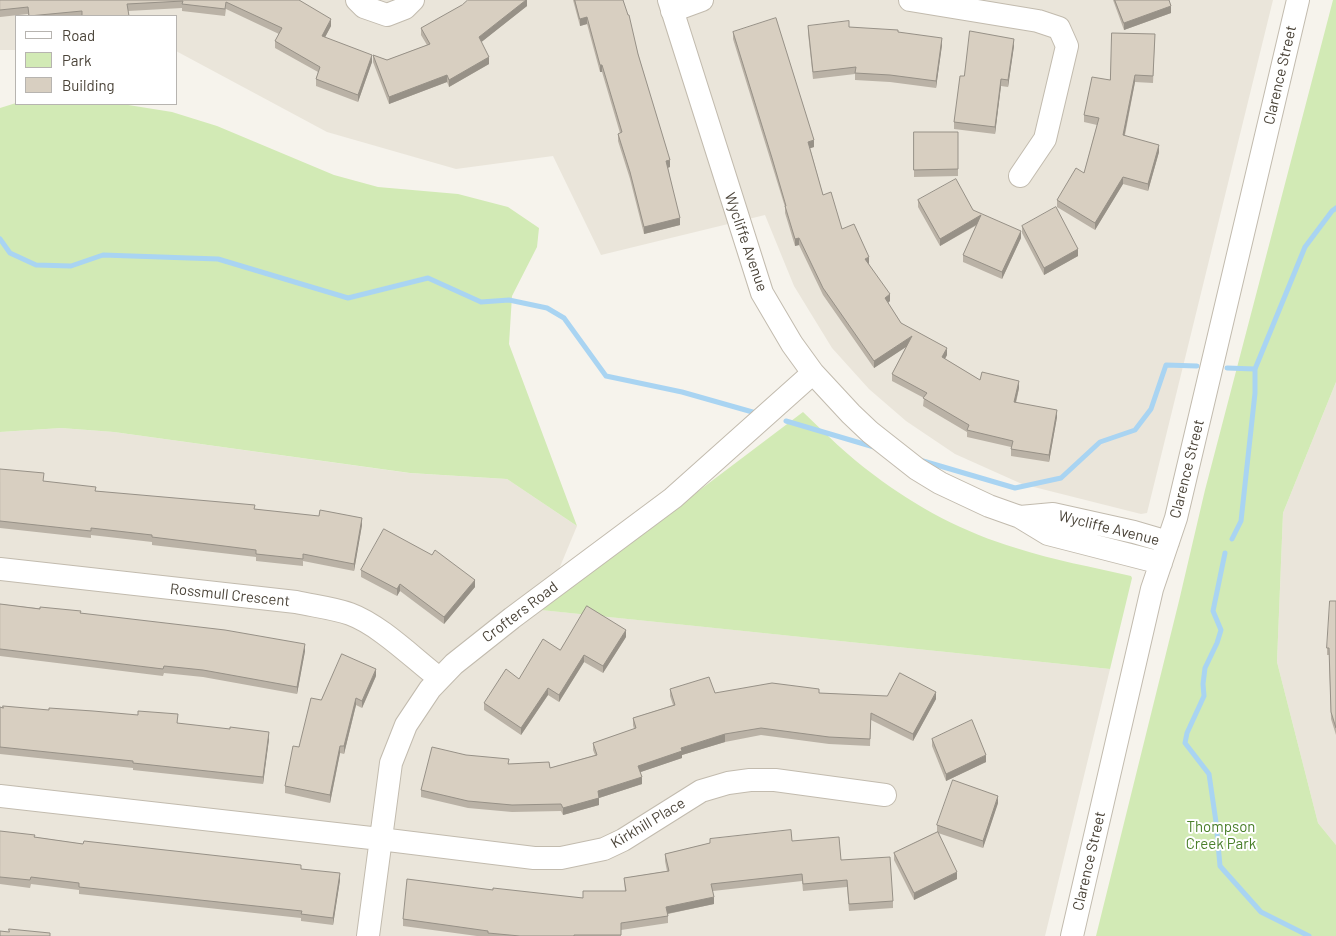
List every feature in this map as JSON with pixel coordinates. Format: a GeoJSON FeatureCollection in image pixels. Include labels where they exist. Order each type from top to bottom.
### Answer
{"type":"FeatureCollection","features":[{"type":"Feature","properties":{"kind":"street"},"geometry":{"type":"LineString","coordinates":[[356,0],[364,6],[387,15],[405,8],[413,0]]}},
{"type":"Feature","properties":{"kind":"street"},"geometry":{"type":"LineString","coordinates":[[671,5],[702,0]]}},
{"type":"Feature","properties":{"kind":"street"},"geometry":{"type":"LineString","coordinates":[[910,0],[1038,21],[1059,28],[1066,46],[1045,139],[1020,176]]}},
{"type":"Feature","properties":{"kind":"street","name":"Clarence Street"},"geometry":{"type":"LineString","coordinates":[[1072,936],[1152,589],[1176,518],[1298,0]]}},
{"type":"Feature","properties":{"kind":"street","name":"Wycliffe Avenue"},"geometry":{"type":"LineString","coordinates":[[671,5],[762,293],[792,344],[813,373],[838,401],[870,432],[917,469],[964,495],[1020,517],[1048,534],[1164,553]]}},
{"type":"Feature","properties":{"kind":"street","name":"Crofters Road"},"geometry":{"type":"LineString","coordinates":[[368,936],[387,787],[393,756],[406,725],[418,705],[439,678],[512,618],[673,498],[813,373]]}},
{"type":"Feature","properties":{"kind":"street","name":"Rossmull Crescent"},"geometry":{"type":"LineString","coordinates":[[0,569],[296,602],[332,609],[351,614],[368,623],[439,678]]}},
{"type":"Feature","properties":{"kind":"street","name":"Kirkhill Place"},"geometry":{"type":"LineString","coordinates":[[380,839],[534,858],[561,858],[604,849],[623,840],[701,791],[728,783],[750,780],[775,780],[885,795]]}},
{"type":"Feature","properties":{"kind":"street"},"geometry":{"type":"LineString","coordinates":[[0,796],[380,839]]}},
{"type":"Feature","properties":{"kind":"shaded area"},"geometry":{"type":"Polygon","coordinates":[[[0,0],[1273,0],[1147,513],[1141,514],[1022,484],[955,454],[906,421],[869,389],[832,348],[794,286],[765,215],[601,255],[553,156],[456,169],[327,132],[178,52],[178,15],[15,15],[15,50],[0,50],[0,0]]]}},
{"type":"Feature","properties":{"kind":"shaded area"},"geometry":{"type":"Polygon","coordinates":[[[1336,382],[1336,845],[1318,823],[1277,662],[1283,513],[1336,382]]]}},
{"type":"Feature","properties":{"kind":"shaded area"},"geometry":{"type":"Polygon","coordinates":[[[61,428],[114,432],[409,473],[507,479],[577,526],[542,610],[1110,669],[1045,936],[0,936],[0,432],[61,428]]]}},
{"type":"Feature","properties":{"kind":"green space","name":"Thompson Creek Park"},"geometry":{"type":"Polygon","coordinates":[[[1333,0],[1336,0],[1336,382],[1283,513],[1277,662],[1318,823],[1336,845],[1336,936],[1096,936],[1205,490],[1333,0]]]}},
{"type":"Feature","properties":{"kind":"green space"},"geometry":{"type":"Polygon","coordinates":[[[15,103],[15,105],[128,105],[172,112],[217,126],[334,175],[378,187],[458,194],[508,207],[539,228],[537,247],[512,296],[509,344],[577,526],[507,479],[410,473],[114,432],[61,428],[0,432],[0,108],[15,103]]]}},
{"type":"Feature","properties":{"kind":"green space"},"geometry":{"type":"Polygon","coordinates":[[[803,412],[864,468],[907,498],[960,527],[1016,548],[1058,560],[1131,576],[1110,669],[541,610],[803,412]]]}},
{"type":"Feature","properties":{"kind":"building"},"geometry":{"type":"Polygon","coordinates":[[[0,0],[299,0],[331,19],[322,36],[372,55],[358,95],[316,79],[320,67],[275,41],[282,28],[226,2],[225,9],[182,4],[183,1],[127,4],[129,15],[82,15],[82,11],[29,15],[28,7],[0,10],[0,0]]]}},
{"type":"Feature","properties":{"kind":"building"},"geometry":{"type":"Polygon","coordinates":[[[468,0],[526,0],[479,37],[489,57],[449,80],[447,75],[389,97],[373,55],[387,60],[430,44],[421,28],[468,0]]]}},
{"type":"Feature","properties":{"kind":"building"},"geometry":{"type":"Polygon","coordinates":[[[575,0],[623,0],[629,15],[638,54],[670,160],[666,161],[680,218],[644,227],[618,134],[622,132],[602,65],[600,65],[587,17],[580,19],[575,0]]]}},
{"type":"Feature","properties":{"kind":"building"},"geometry":{"type":"Polygon","coordinates":[[[1115,0],[1169,0],[1171,6],[1124,23],[1115,0]]]}},
{"type":"Feature","properties":{"kind":"building"},"geometry":{"type":"Polygon","coordinates":[[[776,18],[814,140],[808,142],[823,195],[831,192],[842,229],[854,224],[869,257],[865,259],[890,294],[885,298],[901,323],[947,348],[942,357],[980,380],[982,372],[1019,381],[1014,402],[1057,410],[1049,455],[1011,449],[1013,441],[967,430],[969,425],[923,398],[927,393],[892,374],[912,336],[874,361],[823,288],[799,238],[795,239],[733,32],[776,18]]]}},
{"type":"Feature","properties":{"kind":"building"},"geometry":{"type":"Polygon","coordinates":[[[849,21],[849,27],[898,30],[898,32],[942,38],[936,81],[855,73],[856,67],[813,72],[808,26],[849,21]]]}},
{"type":"Feature","properties":{"kind":"building"},"geometry":{"type":"Polygon","coordinates":[[[970,31],[1014,39],[1008,80],[1001,79],[995,127],[954,122],[960,76],[964,76],[970,31]]]}},
{"type":"Feature","properties":{"kind":"building"},"geometry":{"type":"Polygon","coordinates":[[[1112,33],[1155,34],[1153,76],[1135,75],[1123,135],[1159,145],[1148,184],[1123,177],[1095,223],[1057,200],[1076,168],[1084,173],[1099,118],[1084,115],[1092,77],[1110,80],[1112,33]]]}},
{"type":"Feature","properties":{"kind":"building"},"geometry":{"type":"Polygon","coordinates":[[[914,132],[958,132],[958,169],[914,170],[914,132]]]}},
{"type":"Feature","properties":{"kind":"building"},"geometry":{"type":"Polygon","coordinates":[[[956,179],[973,210],[1021,231],[1002,272],[963,255],[981,215],[940,239],[918,200],[956,179]]]}},
{"type":"Feature","properties":{"kind":"building"},"geometry":{"type":"Polygon","coordinates":[[[1056,207],[1078,249],[1044,268],[1022,226],[1056,207]]]}},
{"type":"Feature","properties":{"kind":"building"},"geometry":{"type":"Polygon","coordinates":[[[0,469],[44,473],[43,481],[96,487],[95,491],[255,505],[254,509],[319,516],[320,510],[362,518],[354,564],[303,554],[303,559],[256,554],[256,550],[152,537],[152,535],[91,528],[91,531],[0,521],[0,469]]]}},
{"type":"Feature","properties":{"kind":"building"},"geometry":{"type":"Polygon","coordinates":[[[384,529],[432,555],[435,550],[475,580],[444,617],[400,584],[397,589],[361,570],[384,529]]]}},
{"type":"Feature","properties":{"kind":"building"},"geometry":{"type":"Polygon","coordinates":[[[1330,601],[1336,601],[1336,728],[1331,712],[1329,648],[1327,648],[1330,601]]]}},
{"type":"Feature","properties":{"kind":"building"},"geometry":{"type":"Polygon","coordinates":[[[0,604],[40,609],[40,607],[81,611],[80,613],[225,630],[305,644],[297,687],[203,670],[164,666],[163,669],[0,649],[0,604]]]}},
{"type":"Feature","properties":{"kind":"building"},"geometry":{"type":"Polygon","coordinates":[[[587,606],[626,630],[603,666],[584,655],[559,695],[548,688],[521,728],[484,703],[506,669],[519,679],[543,639],[560,650],[587,606]]]}},
{"type":"Feature","properties":{"kind":"building"},"geometry":{"type":"Polygon","coordinates":[[[342,654],[376,669],[362,701],[356,698],[344,746],[340,746],[330,795],[285,786],[293,746],[299,747],[311,698],[321,700],[342,654]]]}},
{"type":"Feature","properties":{"kind":"building"},"geometry":{"type":"Polygon","coordinates":[[[900,673],[936,692],[913,734],[871,713],[870,739],[829,737],[761,728],[725,734],[681,748],[682,751],[638,766],[642,777],[598,791],[599,798],[563,808],[561,804],[512,805],[468,801],[421,790],[432,747],[466,755],[509,759],[508,764],[549,762],[550,768],[597,755],[593,743],[636,728],[633,718],[675,705],[670,689],[709,677],[715,693],[772,683],[819,689],[819,693],[887,696],[900,673]]]}},
{"type":"Feature","properties":{"kind":"building"},"geometry":{"type":"Polygon","coordinates":[[[3,706],[138,715],[138,711],[178,714],[177,723],[269,732],[263,777],[0,747],[0,707],[3,708],[3,706]]]}},
{"type":"Feature","properties":{"kind":"building"},"geometry":{"type":"Polygon","coordinates":[[[972,720],[986,755],[946,774],[932,739],[972,720]]]}},
{"type":"Feature","properties":{"kind":"building"},"geometry":{"type":"Polygon","coordinates":[[[953,780],[998,796],[983,841],[937,825],[953,780]]]}},
{"type":"Feature","properties":{"kind":"building"},"geometry":{"type":"Polygon","coordinates":[[[791,830],[792,841],[839,837],[841,860],[890,857],[893,901],[849,904],[847,880],[803,884],[802,874],[711,884],[714,897],[666,907],[668,916],[621,923],[621,935],[520,936],[488,933],[488,931],[403,919],[407,879],[493,890],[493,888],[583,898],[583,891],[626,891],[624,878],[669,871],[665,854],[710,843],[710,839],[791,830]]]}},
{"type":"Feature","properties":{"kind":"building"},"geometry":{"type":"Polygon","coordinates":[[[0,831],[83,844],[84,841],[301,865],[301,869],[340,873],[333,918],[301,914],[302,911],[79,887],[79,883],[31,877],[30,880],[0,877],[0,831]]]}},
{"type":"Feature","properties":{"kind":"building"},"geometry":{"type":"Polygon","coordinates":[[[938,832],[957,872],[914,893],[894,853],[938,832]]]}},
{"type":"Feature","properties":{"kind":"building"},"geometry":{"type":"Polygon","coordinates":[[[9,929],[50,933],[50,936],[0,936],[0,931],[9,932],[9,929]]]}},
{"type":"Feature","properties":{"kind":"waterway"},"geometry":{"type":"LineString","coordinates":[[1232,539],[1241,521],[1255,393],[1255,369],[1305,247],[1336,208]]}},
{"type":"Feature","properties":{"kind":"waterway"},"geometry":{"type":"LineString","coordinates":[[0,239],[10,253],[36,265],[71,266],[103,255],[218,259],[348,298],[428,278],[481,302],[509,300],[547,308],[564,318],[606,376],[682,392],[756,413]]}},
{"type":"Feature","properties":{"kind":"waterway"},"geometry":{"type":"LineString","coordinates":[[923,461],[1015,488],[1061,478],[1100,442],[1135,430],[1151,409],[1166,365],[1197,366]]}},
{"type":"Feature","properties":{"kind":"waterway"},"geometry":{"type":"LineString","coordinates":[[1227,368],[1255,369]]}},
{"type":"Feature","properties":{"kind":"waterway"},"geometry":{"type":"LineString","coordinates":[[786,421],[874,447]]}},
{"type":"Feature","properties":{"kind":"waterway"},"geometry":{"type":"LineString","coordinates":[[1225,553],[1213,611],[1221,630],[1205,668],[1204,696],[1187,733],[1185,743],[1209,774],[1220,866],[1261,912],[1309,936]]}}]}
